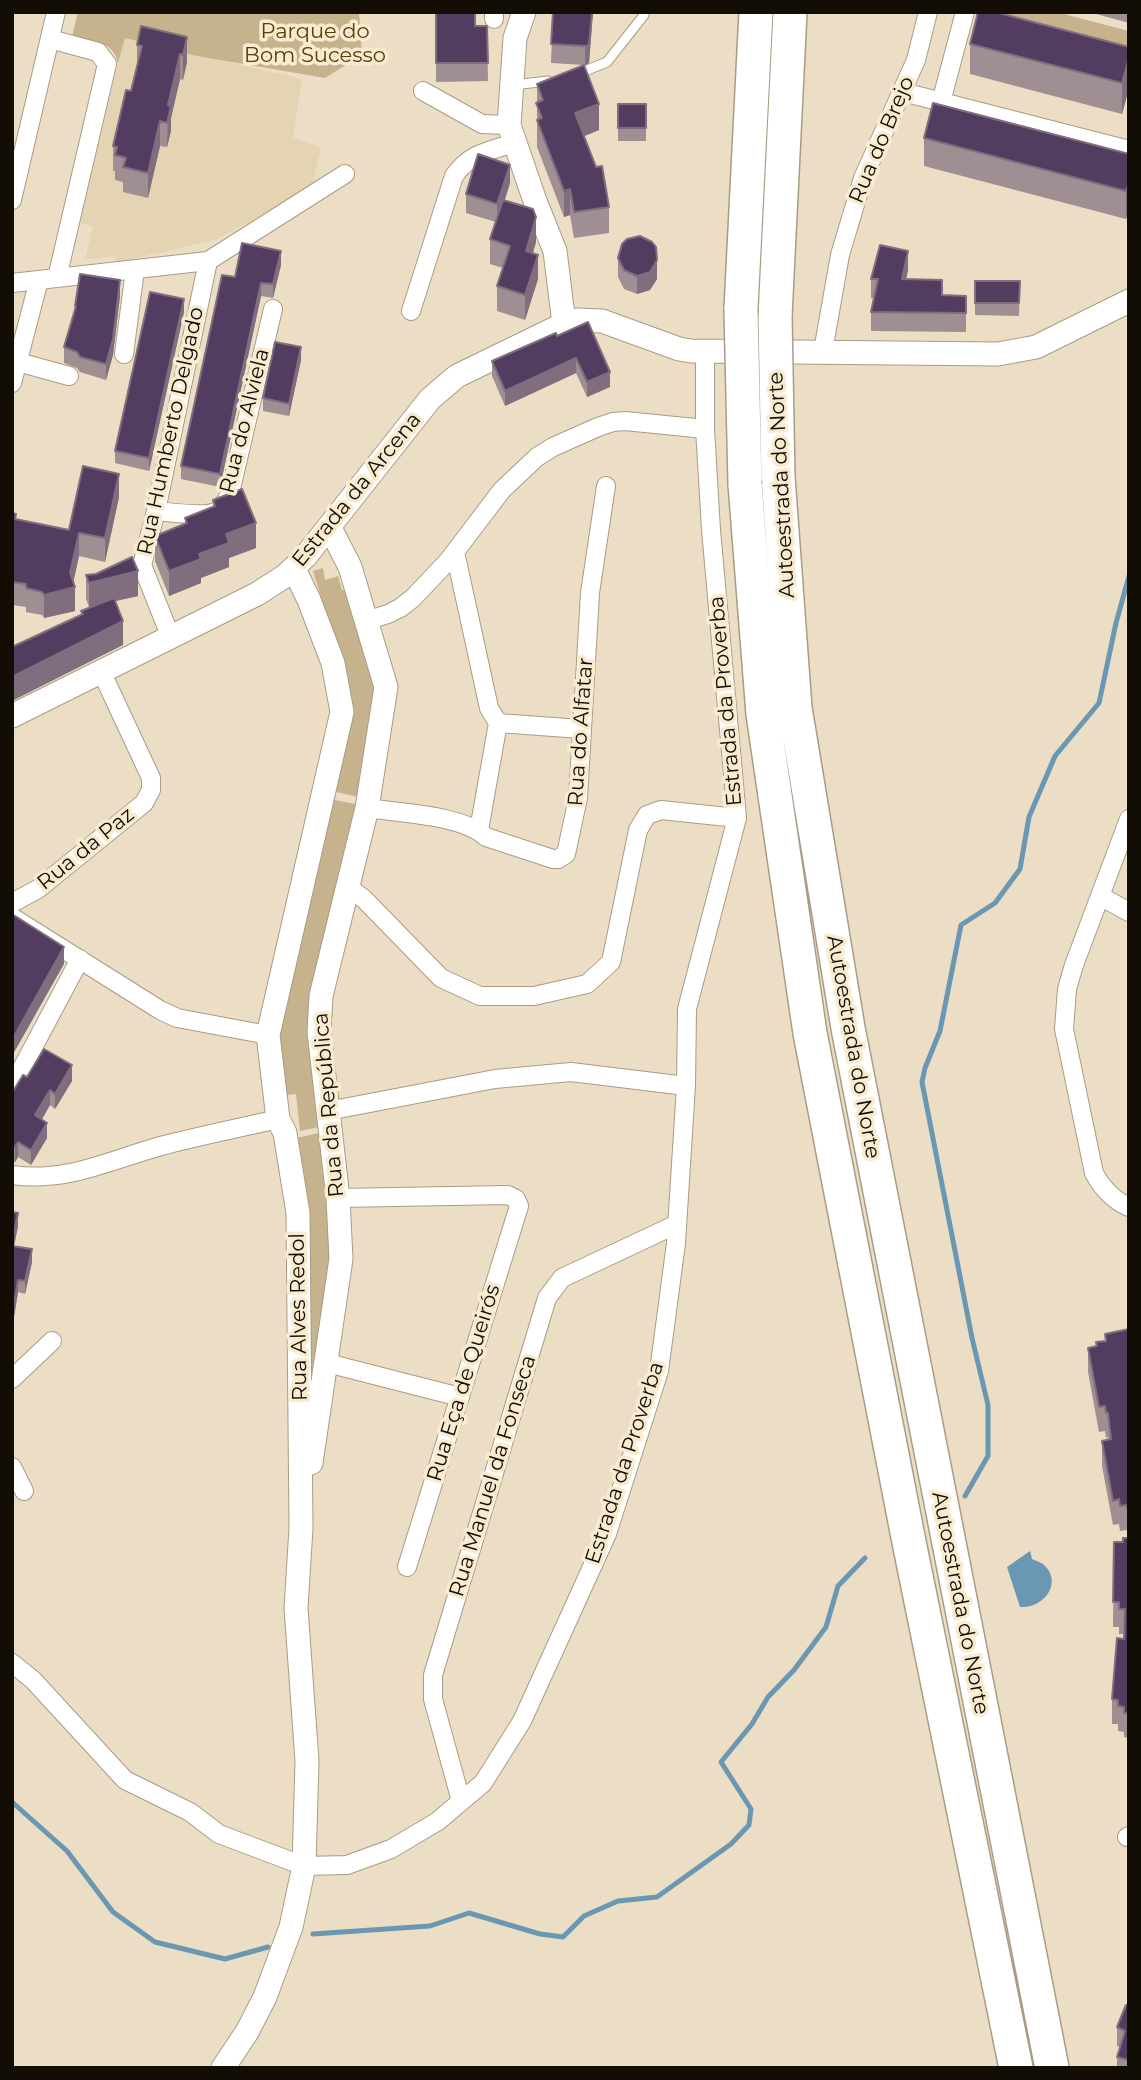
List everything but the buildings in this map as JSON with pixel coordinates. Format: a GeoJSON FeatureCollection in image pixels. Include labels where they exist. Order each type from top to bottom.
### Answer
{"type":"FeatureCollection","features":[{"type":"Feature","properties":{"kind":"highway","name":"Autoestrada do Norte"},"geometry":{"type":"LineString","coordinates":[[755,12],[741,309],[745,484],[763,714],[810,1033],[911,1555],[1016,2068]]}},
{"type":"Feature","properties":{"kind":"highway","name":"Autoestrada do Norte"},"geometry":{"type":"LineString","coordinates":[[790,12],[775,316],[778,477],[795,708],[848,1028],[1052,2068]]}},
{"type":"Feature","properties":{"kind":"street"},"geometry":{"type":"LineString","coordinates":[[12,200],[57,12]]}},
{"type":"Feature","properties":{"kind":"street"},"geometry":{"type":"LineString","coordinates":[[524,12],[515,38],[511,134],[555,251],[564,324]]}},
{"type":"Feature","properties":{"kind":"street","name":"Rua do Brejo"},"geometry":{"type":"LineString","coordinates":[[823,351],[840,255],[863,178],[916,60],[928,12]]}},
{"type":"Feature","properties":{"kind":"street"},"geometry":{"type":"LineString","coordinates":[[941,102],[965,12]]}},
{"type":"Feature","properties":{"kind":"street"},"geometry":{"type":"LineString","coordinates":[[50,39],[98,52],[107,64],[57,278]]}},
{"type":"Feature","properties":{"kind":"street"},"geometry":{"type":"LineString","coordinates":[[424,91],[482,124],[511,134]]}},
{"type":"Feature","properties":{"kind":"street"},"geometry":{"type":"LineString","coordinates":[[903,92],[1129,150]]}},
{"type":"Feature","properties":{"kind":"street"},"geometry":{"type":"LineString","coordinates":[[411,311],[454,176],[460,166],[511,134]]}},
{"type":"Feature","properties":{"kind":"street"},"geometry":{"type":"LineString","coordinates":[[12,283],[208,261],[345,174]]}},
{"type":"Feature","properties":{"kind":"street","name":"Rua Humberto Delgado"},"geometry":{"type":"LineString","coordinates":[[171,638],[142,565],[156,512],[208,261]]}},
{"type":"Feature","properties":{"kind":"street"},"geometry":{"type":"LineString","coordinates":[[124,354],[135,270]]}},
{"type":"Feature","properties":{"kind":"street"},"geometry":{"type":"LineString","coordinates":[[12,383],[39,280]]}},
{"type":"Feature","properties":{"kind":"street","name":"Estrada da Arcena"},"geometry":{"type":"LineString","coordinates":[[12,716],[257,594],[294,569],[330,528],[430,400],[446,384],[470,369],[564,324],[589,319],[602,321],[679,349],[705,351],[1010,353],[1036,347],[1129,301]]}},
{"type":"Feature","properties":{"kind":"street","name":"Rua do Alviela"},"geometry":{"type":"LineString","coordinates":[[156,512],[206,514],[217,512],[224,504],[230,493],[273,309]]}},
{"type":"Feature","properties":{"kind":"street","name":"Estrada da Proverba"},"geometry":{"type":"LineString","coordinates":[[12,1663],[33,1680],[125,1780],[190,1812],[219,1834],[304,1866],[346,1865],[391,1849],[438,1821],[483,1783],[522,1721],[607,1534],[659,1371],[677,1224],[686,1086],[687,1009],[737,818],[711,530],[705,429],[705,351]]}},
{"type":"Feature","properties":{"kind":"street"},"geometry":{"type":"LineString","coordinates":[[18,362],[69,376]]}},
{"type":"Feature","properties":{"kind":"street"},"geometry":{"type":"LineString","coordinates":[[366,621],[400,608],[413,597],[455,552],[502,490],[537,457],[553,447],[613,422],[705,429]]}},
{"type":"Feature","properties":{"kind":"street","name":"Rua do Alfatar"},"geometry":{"type":"LineString","coordinates":[[367,808],[459,822],[479,830],[486,837],[554,859],[566,854],[578,798],[590,593],[606,486]]}},
{"type":"Feature","properties":{"kind":"street","name":"Rua da República"},"geometry":{"type":"LineString","coordinates":[[301,1528],[341,1259],[338,1198],[319,1015],[321,996],[367,808],[386,687],[350,566],[330,528]]}},
{"type":"Feature","properties":{"kind":"street"},"geometry":{"type":"LineString","coordinates":[[455,552],[489,708],[498,723],[479,830]]}},
{"type":"Feature","properties":{"kind":"street"},"geometry":{"type":"LineString","coordinates":[[122,574],[142,565]]}},
{"type":"Feature","properties":{"kind":"street","name":"Rua Alves Redol"},"geometry":{"type":"LineString","coordinates":[[223,2068],[247,2032],[265,1997],[291,1927],[304,1866],[307,1761],[296,1608],[301,1528],[298,1213],[286,1136],[278,1119],[268,1035],[342,712],[333,663],[294,569]]}},
{"type":"Feature","properties":{"kind":"street","name":"Rua da Paz"},"geometry":{"type":"LineString","coordinates":[[12,903],[38,889],[144,803],[150,790],[151,778],[102,673]]}},
{"type":"Feature","properties":{"kind":"street"},"geometry":{"type":"LineString","coordinates":[[498,723],[582,729]]}},
{"type":"Feature","properties":{"kind":"street"},"geometry":{"type":"LineString","coordinates":[[348,887],[364,899],[441,978],[480,996],[534,996],[587,984],[611,962],[638,830],[647,815],[661,810],[737,818]]}},
{"type":"Feature","properties":{"kind":"street"},"geometry":{"type":"LineString","coordinates":[[1129,819],[1067,989],[1064,1028],[1094,1173],[1110,1195],[1129,1208]]}},
{"type":"Feature","properties":{"kind":"street"},"geometry":{"type":"LineString","coordinates":[[1100,896],[1129,912]]}},
{"type":"Feature","properties":{"kind":"street"},"geometry":{"type":"LineString","coordinates":[[12,917],[177,1018],[268,1035]]}},
{"type":"Feature","properties":{"kind":"street"},"geometry":{"type":"LineString","coordinates":[[12,1087],[80,959]]}},
{"type":"Feature","properties":{"kind":"street"},"geometry":{"type":"LineString","coordinates":[[328,1111],[495,1079],[571,1072],[686,1086]]}},
{"type":"Feature","properties":{"kind":"street"},"geometry":{"type":"LineString","coordinates":[[12,1175],[70,1175],[160,1146],[278,1119]]}},
{"type":"Feature","properties":{"kind":"street","name":"Rua Eça de Queirós"},"geometry":{"type":"LineString","coordinates":[[338,1198],[508,1195],[516,1199],[519,1206],[407,1567]]}},
{"type":"Feature","properties":{"kind":"street","name":"Rua Manuel da Fonseca"},"geometry":{"type":"LineString","coordinates":[[461,1801],[433,1699],[433,1675],[547,1298],[562,1278],[677,1224]]}},
{"type":"Feature","properties":{"kind":"street"},"geometry":{"type":"LineString","coordinates":[[12,1380],[52,1341]]}},
{"type":"Feature","properties":{"kind":"street"},"geometry":{"type":"LineString","coordinates":[[327,1363],[460,1398]]}},
{"type":"Feature","properties":{"kind":"street"},"geometry":{"type":"LineString","coordinates":[[12,1467],[24,1492]]}},
{"type":"Feature","properties":{"kind":"lane"},"geometry":{"type":"LineString","coordinates":[[564,77],[607,62],[644,12]]}},
{"type":"Feature","properties":{"kind":"lane"},"geometry":{"type":"LineString","coordinates":[[512,86],[554,80]]}},
{"type":"Feature","properties":{"kind":"shaded area"},"geometry":{"type":"Polygon","coordinates":[[[124,38],[302,79],[293,138],[321,147],[312,188],[215,240],[119,262],[114,256],[85,259],[93,226],[80,223],[124,38]]]}},
{"type":"Feature","properties":{"kind":"green space","name":"Parque do Bom Sucesso"},"geometry":{"type":"Polygon","coordinates":[[[78,12],[359,12],[362,55],[325,78],[197,56],[125,38],[118,63],[107,46],[72,37],[78,12]]]}},
{"type":"Feature","properties":{"kind":"green space"},"geometry":{"type":"Polygon","coordinates":[[[995,12],[1056,12],[1129,31],[1129,47],[995,12]]]}},
{"type":"Feature","properties":{"kind":"green space"},"geometry":{"type":"Polygon","coordinates":[[[323,568],[325,580],[338,576],[342,590],[350,589],[377,673],[362,798],[336,792],[345,749],[340,745],[333,636],[313,571],[323,568]]]}},
{"type":"Feature","properties":{"kind":"green space"},"geometry":{"type":"Polygon","coordinates":[[[330,799],[360,805],[314,999],[324,1126],[300,1131],[296,1094],[286,1095],[278,1070],[278,1017],[330,799]]]}},
{"type":"Feature","properties":{"kind":"green space"},"geometry":{"type":"Polygon","coordinates":[[[324,1132],[335,1265],[319,1384],[305,1382],[291,1139],[324,1132]]]}},
{"type":"Feature","properties":{"kind":"water"},"geometry":{"type":"Polygon","coordinates":[[[1030,1551],[1032,1559],[1043,1564],[1049,1571],[1051,1586],[1037,1604],[1020,1607],[1007,1567],[1030,1551]]]}},
{"type":"Feature","properties":{"kind":"waterway"},"geometry":{"type":"LineString","coordinates":[[965,1496],[988,1456],[988,1405],[972,1338],[922,1082],[940,1031],[961,925],[995,903],[1020,869],[1029,817],[1055,756],[1099,703],[1129,576]]}},
{"type":"Feature","properties":{"kind":"waterway"},"geometry":{"type":"LineString","coordinates":[[313,1934],[430,1926],[469,1913],[540,1934],[563,1937],[584,1916],[618,1901],[657,1897],[731,1844],[749,1825],[751,1809],[721,1762],[752,1724],[768,1697],[794,1670],[826,1627],[838,1586],[865,1558]]}},
{"type":"Feature","properties":{"kind":"waterway"},"geometry":{"type":"LineString","coordinates":[[12,1802],[67,1851],[113,1912],[155,1942],[225,1959],[268,1947]]}}]}
